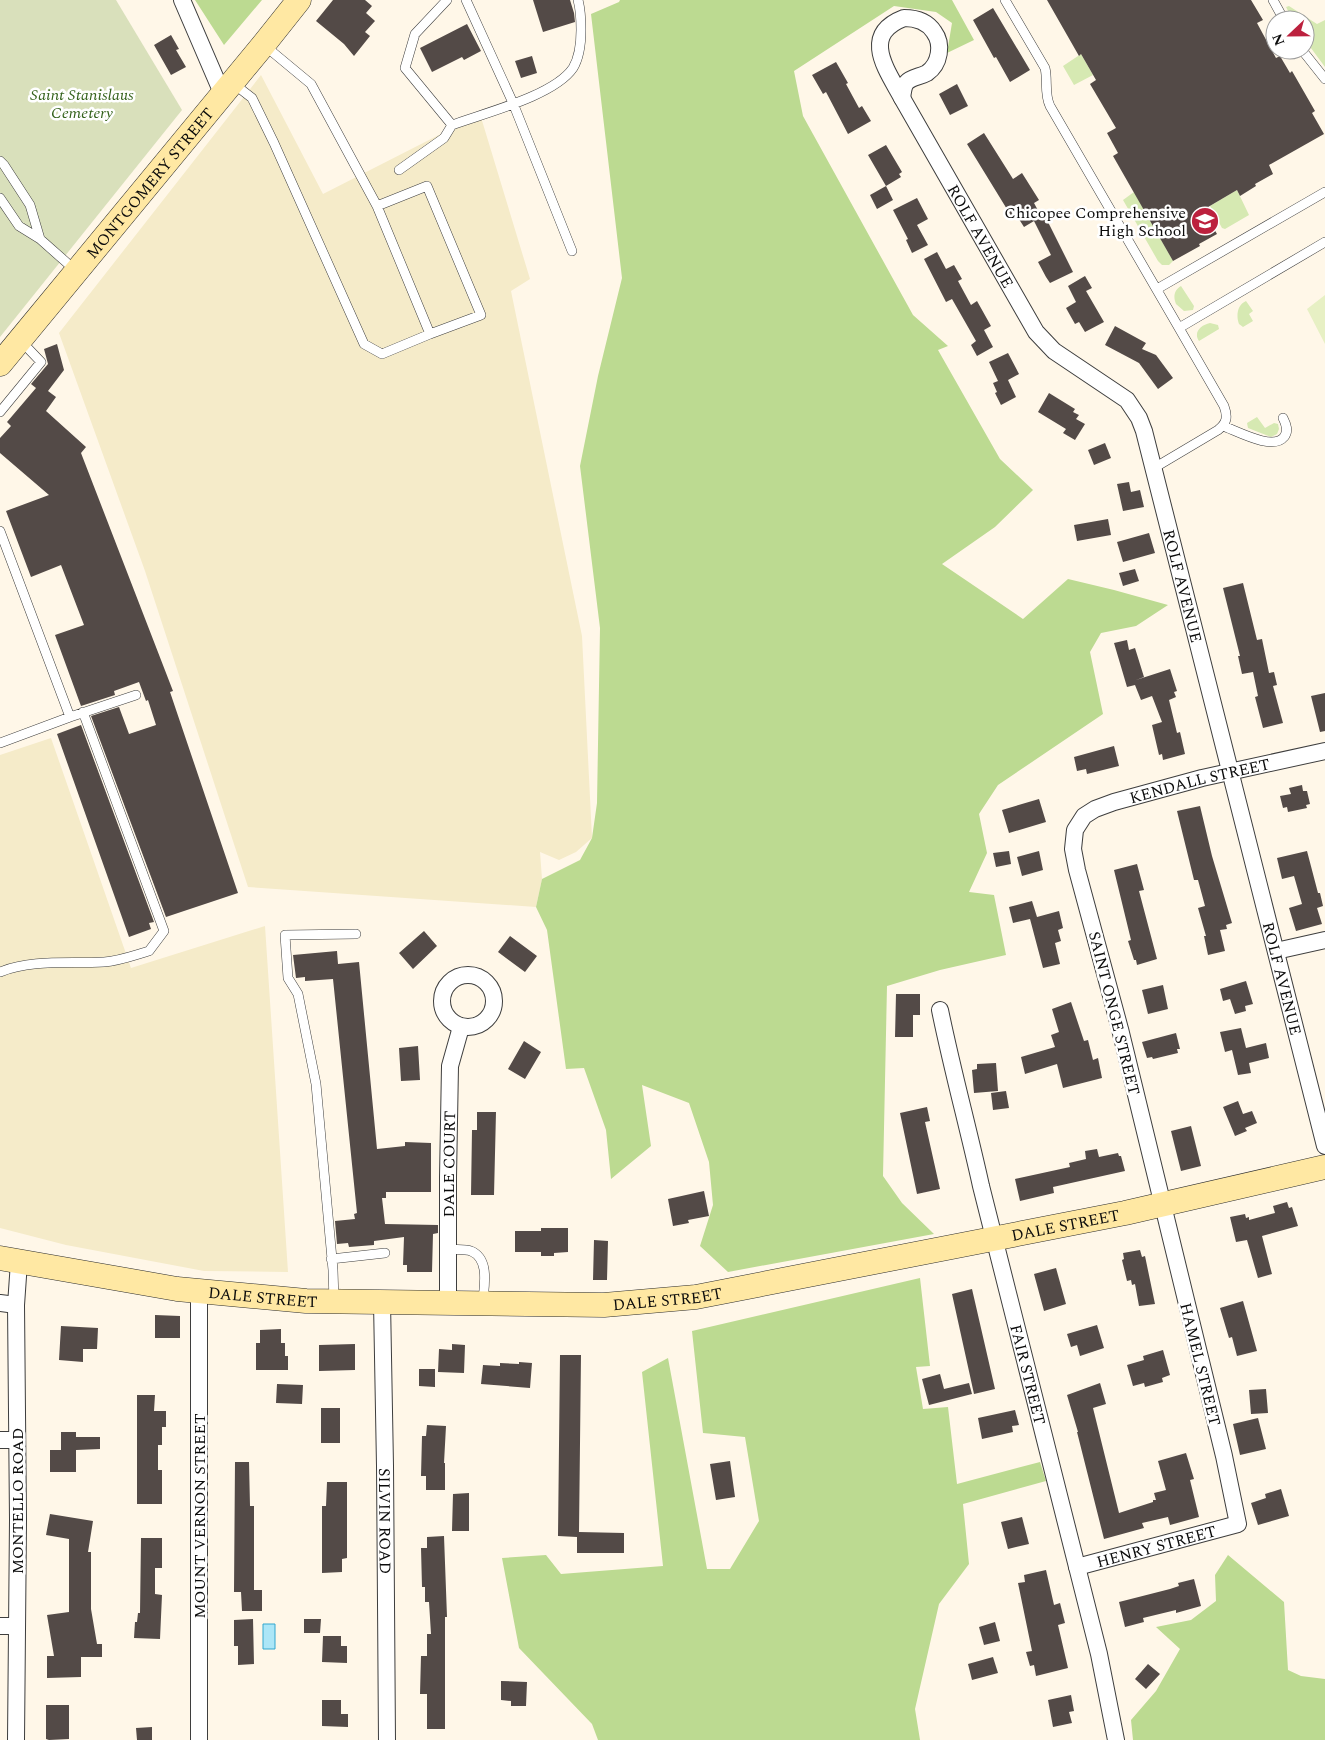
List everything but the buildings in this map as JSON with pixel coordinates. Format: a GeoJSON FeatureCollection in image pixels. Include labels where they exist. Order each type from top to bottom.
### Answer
{"type":"FeatureCollection","features":[{"type":"Feature","properties":{"kind":"street"},"geometry":{"type":"LineString","coordinates":[[182,0],[227,88]]}},
{"type":"Feature","properties":{"kind":"street","name":"MONTGOMERY STREET"},"geometry":{"type":"LineString","coordinates":[[0,364],[264,44],[298,0]]}},
{"type":"Feature","properties":{"kind":"street","name":"ROLF AVENUE"},"geometry":{"type":"LineString","coordinates":[[902,98],[905,84],[928,72],[935,64],[939,55],[939,45],[931,27],[923,21],[913,18],[904,18],[894,22],[881,36],[879,46],[880,56],[902,98],[1036,332],[1054,351],[1113,390],[1133,407],[1142,424],[1325,1146]]}},
{"type":"Feature","properties":{"kind":"street","name":"KENDALL STREET"},"geometry":{"type":"LineString","coordinates":[[1080,822],[1089,812],[1114,802],[1229,771],[1325,751]]}},
{"type":"Feature","properties":{"kind":"street","name":"SAINT ONGE STREET"},"geometry":{"type":"LineString","coordinates":[[1080,822],[1073,838],[1077,870],[1120,1029],[1162,1205]]}},
{"type":"Feature","properties":{"kind":"street"},"geometry":{"type":"LineString","coordinates":[[1276,951],[1325,940]]}},
{"type":"Feature","properties":{"kind":"street","name":"FAIR STREET"},"geometry":{"type":"LineString","coordinates":[[940,1010],[950,1059],[994,1238],[1099,1654],[1116,1740]]}},
{"type":"Feature","properties":{"kind":"street","name":"DALE COURT"},"geometry":{"type":"LineString","coordinates":[[448,1303],[450,1066],[462,1027]]}},
{"type":"Feature","properties":{"kind":"street","name":"DALE STREET"},"geometry":{"type":"LineString","coordinates":[[9,1260],[168,1287],[306,1301],[604,1305],[696,1297],[1162,1205],[1325,1167]]}},
{"type":"Feature","properties":{"kind":"street","name":"HAMEL STREET"},"geometry":{"type":"LineString","coordinates":[[1162,1205],[1238,1524]]}},
{"type":"Feature","properties":{"kind":"street","name":"MONTELLO ROAD"},"geometry":{"type":"LineString","coordinates":[[9,1260],[16,1305],[18,1440],[8,1626],[16,1740]]}},
{"type":"Feature","properties":{"kind":"street","name":"MOUNT VERNON STREET"},"geometry":{"type":"LineString","coordinates":[[198,1740],[200,1291]]}},
{"type":"Feature","properties":{"kind":"street","name":"SILVIN ROAD"},"geometry":{"type":"LineString","coordinates":[[382,1302],[387,1740]]}},
{"type":"Feature","properties":{"kind":"street"},"geometry":{"type":"LineString","coordinates":[[0,1303],[16,1305]]}},
{"type":"Feature","properties":{"kind":"street"},"geometry":{"type":"LineString","coordinates":[[0,1440],[18,1440]]}},
{"type":"Feature","properties":{"kind":"street","name":"HENRY STREET"},"geometry":{"type":"LineString","coordinates":[[1077,1567],[1238,1524]]}},
{"type":"Feature","properties":{"kind":"lane"},"geometry":{"type":"LineString","coordinates":[[446,0],[415,34],[406,68],[452,124]]}},
{"type":"Feature","properties":{"kind":"lane"},"geometry":{"type":"LineString","coordinates":[[466,0],[513,103],[572,251]]}},
{"type":"Feature","properties":{"kind":"lane"},"geometry":{"type":"LineString","coordinates":[[399,170],[444,138],[452,124],[513,103],[559,82],[573,67],[580,44],[581,11],[578,0]]}},
{"type":"Feature","properties":{"kind":"lane"},"geometry":{"type":"LineString","coordinates":[[1005,0],[1045,68],[1048,103],[1227,414],[1227,420],[1223,426],[1154,468]]}},
{"type":"Feature","properties":{"kind":"lane"},"geometry":{"type":"LineString","coordinates":[[264,44],[311,84],[377,206],[430,334]]}},
{"type":"Feature","properties":{"kind":"lane"},"geometry":{"type":"LineString","coordinates":[[1310,60],[1325,79]]}},
{"type":"Feature","properties":{"kind":"lane"},"geometry":{"type":"LineString","coordinates":[[227,88],[252,98],[364,344],[382,354],[481,315],[427,186],[377,206]]}},
{"type":"Feature","properties":{"kind":"lane"},"geometry":{"type":"LineString","coordinates":[[0,161],[30,205],[40,240]]}},
{"type":"Feature","properties":{"kind":"lane"},"geometry":{"type":"LineString","coordinates":[[1156,289],[1325,192]]}},
{"type":"Feature","properties":{"kind":"lane"},"geometry":{"type":"LineString","coordinates":[[0,198],[19,226],[40,240],[77,272]]}},
{"type":"Feature","properties":{"kind":"lane"},"geometry":{"type":"LineString","coordinates":[[1179,328],[1325,242]]}},
{"type":"Feature","properties":{"kind":"lane"},"geometry":{"type":"LineString","coordinates":[[0,412],[41,362],[20,340]]}},
{"type":"Feature","properties":{"kind":"lane"},"geometry":{"type":"LineString","coordinates":[[1223,426],[1271,443],[1280,441],[1285,435],[1287,427],[1283,418]]}},
{"type":"Feature","properties":{"kind":"lane"},"geometry":{"type":"LineString","coordinates":[[0,531],[70,717]]}},
{"type":"Feature","properties":{"kind":"lane"},"geometry":{"type":"LineString","coordinates":[[0,743],[83,712],[136,695]]}},
{"type":"Feature","properties":{"kind":"lane"},"geometry":{"type":"LineString","coordinates":[[0,972],[13,966],[63,962],[106,962],[149,952],[164,931],[83,712]]}},
{"type":"Feature","properties":{"kind":"lane"},"geometry":{"type":"LineString","coordinates":[[334,1301],[316,1084],[298,994],[288,978],[285,935],[356,934]]}},
{"type":"Feature","properties":{"kind":"lane"},"geometry":{"type":"LineString","coordinates":[[448,1249],[472,1252],[481,1260],[485,1272],[482,1304]]}},
{"type":"Feature","properties":{"kind":"lane"},"geometry":{"type":"LineString","coordinates":[[331,1259],[385,1253]]}},
{"type":"Feature","properties":{"kind":"shaded area"},"geometry":{"type":"Polygon","coordinates":[[[261,75],[323,194],[480,114],[530,279],[511,291],[582,636],[592,838],[576,852],[559,860],[540,852],[542,879],[536,907],[248,887],[145,571],[59,333],[261,75]]]}},
{"type":"Feature","properties":{"kind":"shaded area"},"geometry":{"type":"Polygon","coordinates":[[[51,738],[131,968],[265,926],[288,1272],[204,1271],[66,1245],[0,1228],[0,755],[51,738]]]}},
{"type":"Feature","properties":{"kind":"green space","name":"Saint Stanislaus Cemetery"},"geometry":{"type":"Polygon","coordinates":[[[0,0],[116,0],[182,110],[0,337],[0,0]]]}},
{"type":"Feature","properties":{"kind":"green space"},"geometry":{"type":"Polygon","coordinates":[[[195,0],[262,0],[224,45],[195,0]]]}},
{"type":"Feature","properties":{"kind":"green space"},"geometry":{"type":"Polygon","coordinates":[[[620,0],[952,0],[974,40],[947,53],[952,23],[936,12],[894,6],[794,71],[803,116],[913,315],[948,346],[938,350],[1000,459],[1033,490],[995,527],[942,564],[1023,619],[1068,579],[1168,605],[1136,626],[1101,633],[1090,652],[1103,714],[998,785],[979,814],[987,853],[969,892],[994,895],[1006,955],[940,970],[887,986],[883,1176],[902,1203],[934,1234],[728,1272],[700,1246],[713,1205],[709,1162],[689,1103],[642,1085],[651,1146],[611,1179],[606,1130],[584,1068],[566,1069],[547,930],[536,907],[542,879],[580,860],[592,838],[597,803],[600,628],[580,466],[598,376],[622,278],[591,14],[620,0]]]}},
{"type":"Feature","properties":{"kind":"green space"},"geometry":{"type":"Polygon","coordinates":[[[1289,6],[1295,10],[1288,10],[1286,7],[1289,6]]]}},
{"type":"Feature","properties":{"kind":"green space"},"geometry":{"type":"Polygon","coordinates":[[[1325,20],[1325,67],[1315,54],[1315,23],[1317,24],[1325,20]]]}},
{"type":"Feature","properties":{"kind":"green space"},"geometry":{"type":"Polygon","coordinates":[[[1081,54],[1093,75],[1074,85],[1063,66],[1081,54]]]}},
{"type":"Feature","properties":{"kind":"green space"},"geometry":{"type":"Polygon","coordinates":[[[1237,190],[1249,215],[1225,229],[1222,228],[1210,206],[1237,190]]]}},
{"type":"Feature","properties":{"kind":"green space"},"geometry":{"type":"Polygon","coordinates":[[[1134,192],[1173,261],[1169,265],[1162,265],[1158,261],[1123,200],[1134,192]]]}},
{"type":"Feature","properties":{"kind":"green space"},"geometry":{"type":"Polygon","coordinates":[[[1181,286],[1194,306],[1193,310],[1184,311],[1176,304],[1175,294],[1181,286]]]}},
{"type":"Feature","properties":{"kind":"green space"},"geometry":{"type":"Polygon","coordinates":[[[1325,295],[1325,344],[1307,309],[1325,295]]]}},
{"type":"Feature","properties":{"kind":"green space"},"geometry":{"type":"Polygon","coordinates":[[[1246,301],[1253,311],[1249,314],[1253,321],[1243,327],[1239,324],[1238,314],[1239,308],[1246,301]]]}},
{"type":"Feature","properties":{"kind":"green space"},"geometry":{"type":"Polygon","coordinates":[[[1210,323],[1218,325],[1219,329],[1199,341],[1197,332],[1204,325],[1210,323]]]}},
{"type":"Feature","properties":{"kind":"green space"},"geometry":{"type":"Polygon","coordinates":[[[1257,417],[1265,428],[1274,423],[1278,424],[1277,434],[1271,437],[1248,428],[1247,423],[1257,417]]]}},
{"type":"Feature","properties":{"kind":"green space"},"geometry":{"type":"Polygon","coordinates":[[[920,1278],[930,1366],[916,1367],[923,1409],[948,1407],[957,1484],[1040,1462],[1046,1481],[963,1504],[969,1564],[939,1604],[915,1709],[920,1740],[598,1740],[592,1724],[519,1648],[502,1558],[546,1555],[561,1574],[663,1566],[642,1372],[668,1358],[707,1569],[730,1569],[759,1521],[745,1437],[703,1433],[692,1331],[920,1278]]]}},
{"type":"Feature","properties":{"kind":"green space"},"geometry":{"type":"Polygon","coordinates":[[[1228,1555],[1284,1602],[1288,1670],[1301,1676],[1325,1679],[1325,1740],[1133,1740],[1131,1720],[1156,1691],[1180,1649],[1156,1627],[1191,1620],[1216,1601],[1215,1575],[1228,1555]]]}},
{"type":"Feature","properties":{"kind":"water"},"geometry":{"type":"Polygon","coordinates":[[[263,1624],[275,1624],[275,1649],[263,1649],[263,1624]]]}},
{"type":"Feature","properties":{"kind":"place","name":"Chicopee Comprehensive High School"},"geometry":{"type":"Point","coordinates":[1205,221]}}]}
